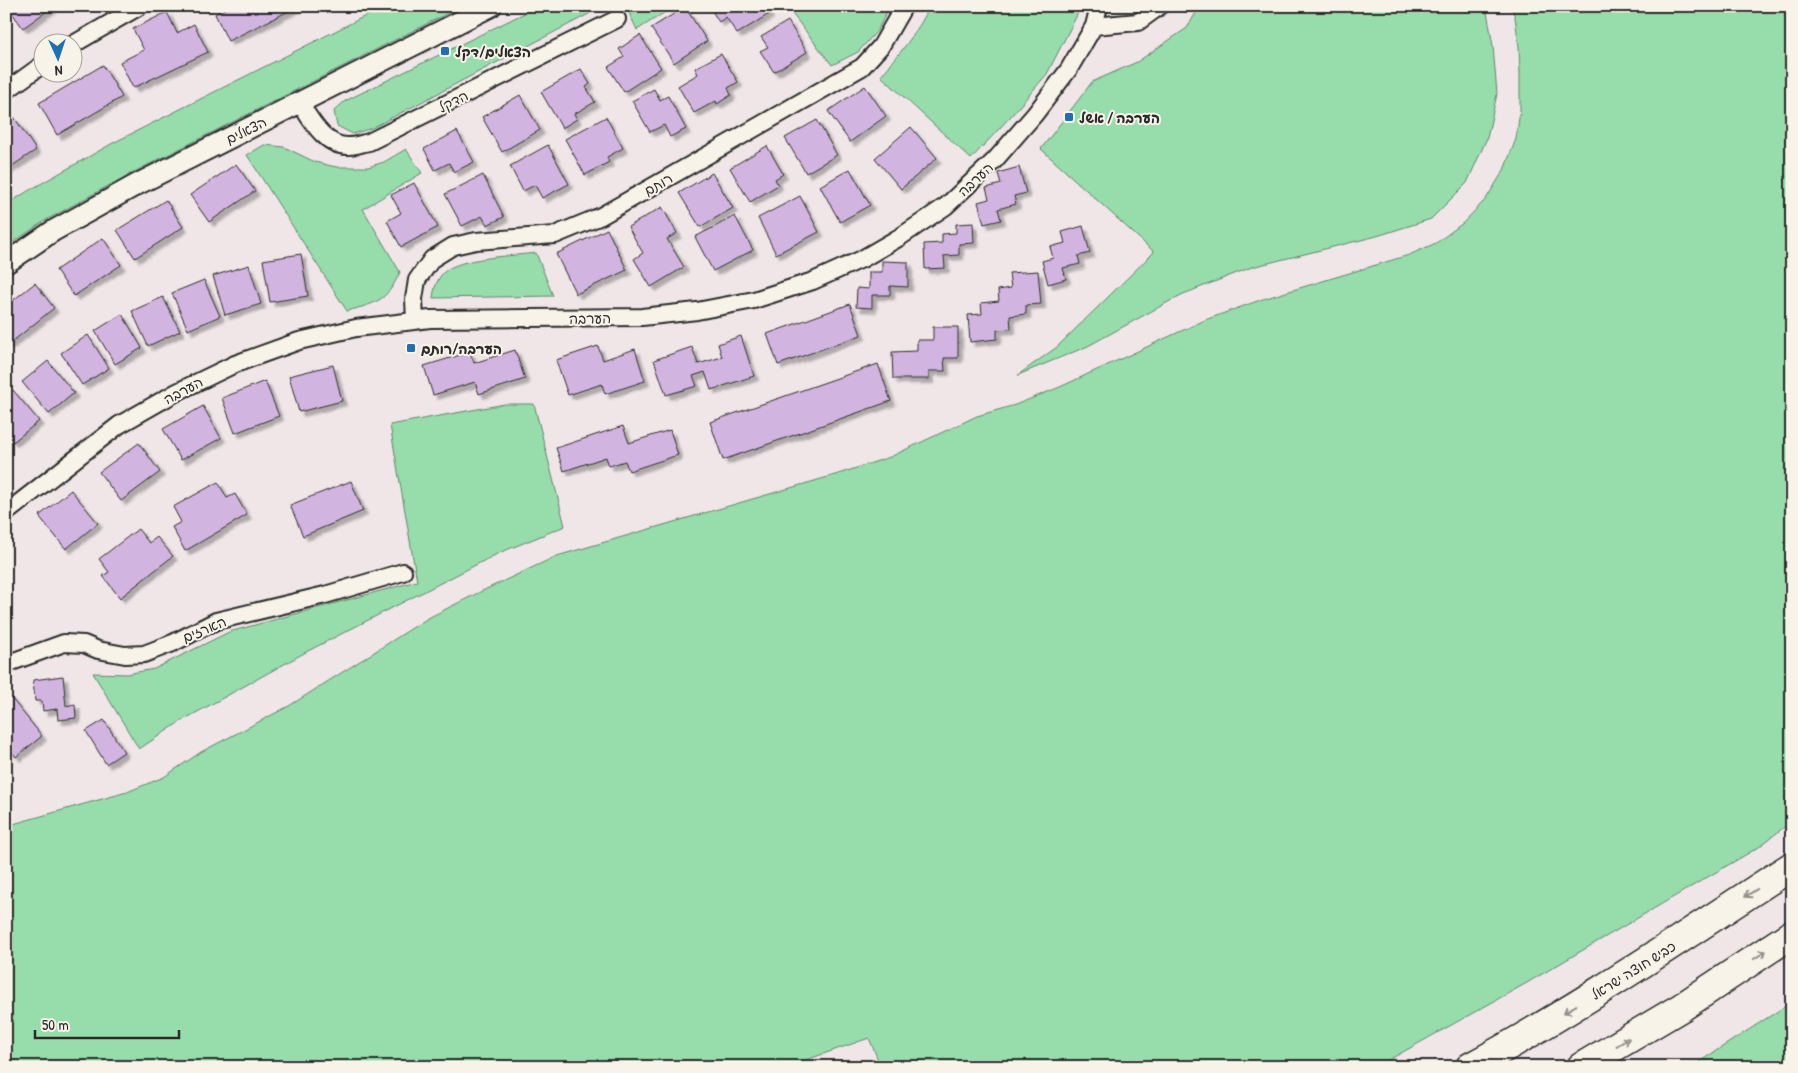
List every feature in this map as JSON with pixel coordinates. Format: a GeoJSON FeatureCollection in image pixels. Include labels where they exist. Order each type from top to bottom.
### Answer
{"type":"FeatureCollection","features":[{"type":"Feature","properties":{"kind":"highway","name":"כביש חוצה ישראל"},"geometry":{"type":"LineString","coordinates":[[1470,1067],[1517,1041],[1637,968],[1792,866]]}},
{"type":"Feature","properties":{"kind":"highway"},"geometry":{"type":"LineString","coordinates":[[1581,1067],[1682,1007],[1792,934]]}},
{"type":"Feature","properties":{"kind":"street"},"geometry":{"type":"LineString","coordinates":[[82,39],[140,6]]}},
{"type":"Feature","properties":{"kind":"street","name":"הצאלים"},"geometry":{"type":"LineString","coordinates":[[6,263],[53,231],[127,190],[491,6]]}},
{"type":"Feature","properties":{"kind":"street","name":"רותם"},"geometry":{"type":"LineString","coordinates":[[416,321],[414,300],[417,280],[432,259],[453,246],[476,241],[556,234],[600,216],[862,67],[882,46],[904,6]]}},
{"type":"Feature","properties":{"kind":"street","name":"הערבה"},"geometry":{"type":"LineString","coordinates":[[6,513],[120,425],[177,392],[235,364],[299,341],[356,328],[430,319],[642,318],[697,311],[754,300],[813,281],[862,259],[900,237],[946,206],[995,160],[1035,114],[1070,69],[1094,26],[1099,6]]}},
{"type":"Feature","properties":{"kind":"street"},"geometry":{"type":"LineString","coordinates":[[1094,26],[1138,22],[1160,6]]}},
{"type":"Feature","properties":{"kind":"street","name":"הדקל"},"geometry":{"type":"LineString","coordinates":[[300,103],[316,127],[332,143],[349,146],[369,142],[617,19]]}},
{"type":"Feature","properties":{"kind":"street"},"geometry":{"type":"LineString","coordinates":[[6,91],[32,72]]}},
{"type":"Feature","properties":{"kind":"street","name":"הארזים"},"geometry":{"type":"LineString","coordinates":[[6,664],[64,643],[84,644],[98,650],[125,655],[144,654],[173,643],[216,621],[325,595],[403,572]]}},
{"type":"Feature","properties":{"kind":"green space"},"geometry":{"type":"Polygon","coordinates":[[[385,6],[462,6],[130,174],[46,220],[6,247],[6,205],[28,191],[113,143],[385,6]]]}},
{"type":"Feature","properties":{"kind":"green space"},"geometry":{"type":"Polygon","coordinates":[[[539,6],[604,6],[372,128],[353,134],[337,126],[334,111],[345,101],[539,6]]]}},
{"type":"Feature","properties":{"kind":"green space"},"geometry":{"type":"Polygon","coordinates":[[[626,6],[675,6],[637,30],[626,6]]]}},
{"type":"Feature","properties":{"kind":"green space"},"geometry":{"type":"Polygon","coordinates":[[[786,6],[890,6],[877,31],[858,52],[832,65],[786,6]]]}},
{"type":"Feature","properties":{"kind":"green space"},"geometry":{"type":"Polygon","coordinates":[[[930,6],[1079,6],[1077,15],[1047,74],[971,159],[881,76],[914,34],[930,6]]]}},
{"type":"Feature","properties":{"kind":"green space"},"geometry":{"type":"Polygon","coordinates":[[[1200,6],[1486,6],[1493,46],[1497,94],[1487,138],[1467,183],[1431,219],[1377,236],[1252,267],[1181,295],[1088,346],[1018,375],[1057,347],[1154,252],[1041,149],[1092,82],[1137,62],[1187,28],[1200,6]]]}},
{"type":"Feature","properties":{"kind":"green space"},"geometry":{"type":"Polygon","coordinates":[[[1511,6],[1792,6],[1792,821],[1759,847],[1525,984],[1376,1067],[881,1067],[869,1038],[786,1067],[6,1067],[6,826],[127,792],[164,777],[201,752],[289,706],[428,618],[557,556],[835,475],[890,457],[977,416],[1015,405],[1060,387],[1205,320],[1263,299],[1409,255],[1436,243],[1463,223],[1486,199],[1504,170],[1516,139],[1520,111],[1519,47],[1515,17],[1511,6]]]}},
{"type":"Feature","properties":{"kind":"green space"},"geometry":{"type":"Polygon","coordinates":[[[264,145],[284,147],[315,162],[336,167],[368,167],[384,162],[406,149],[422,173],[363,209],[400,272],[390,289],[380,299],[366,306],[347,311],[247,155],[264,145]]]}},
{"type":"Feature","properties":{"kind":"green space"},"geometry":{"type":"Polygon","coordinates":[[[536,253],[553,296],[433,298],[439,278],[448,269],[457,265],[479,259],[536,253]]]}},
{"type":"Feature","properties":{"kind":"green space"},"geometry":{"type":"Polygon","coordinates":[[[505,404],[534,404],[565,526],[499,553],[306,652],[183,720],[139,749],[93,673],[127,674],[154,669],[229,632],[417,581],[390,425],[505,404]]]}},
{"type":"Feature","properties":{"kind":"green space"},"geometry":{"type":"Polygon","coordinates":[[[1792,1002],[1792,1067],[1691,1067],[1792,1002]]]}},
{"type":"Feature","properties":{"kind":"building"},"geometry":{"type":"Polygon","coordinates":[[[7,6],[54,6],[23,28],[7,6]]]}},
{"type":"Feature","properties":{"kind":"building"},"geometry":{"type":"Polygon","coordinates":[[[230,6],[299,6],[228,41],[215,14],[230,6]]]}},
{"type":"Feature","properties":{"kind":"building"},"geometry":{"type":"Polygon","coordinates":[[[709,6],[764,6],[769,14],[737,34],[726,17],[719,22],[709,6]]]}},
{"type":"Feature","properties":{"kind":"building"},"geometry":{"type":"Polygon","coordinates":[[[685,7],[707,41],[674,63],[651,28],[685,7]]]}},
{"type":"Feature","properties":{"kind":"building"},"geometry":{"type":"Polygon","coordinates":[[[167,12],[177,33],[194,24],[208,52],[133,88],[120,62],[144,50],[133,29],[167,12]]]}},
{"type":"Feature","properties":{"kind":"building"},"geometry":{"type":"Polygon","coordinates":[[[788,21],[807,52],[774,72],[760,51],[768,47],[761,37],[788,21]]]}},
{"type":"Feature","properties":{"kind":"building"},"geometry":{"type":"Polygon","coordinates":[[[640,35],[661,68],[624,92],[608,67],[624,57],[619,49],[640,35]]]}},
{"type":"Feature","properties":{"kind":"building"},"geometry":{"type":"Polygon","coordinates":[[[721,54],[738,82],[728,88],[731,95],[717,104],[716,101],[694,113],[678,86],[698,74],[695,68],[721,54]]]}},
{"type":"Feature","properties":{"kind":"building"},"geometry":{"type":"Polygon","coordinates":[[[103,65],[122,97],[57,135],[39,103],[74,82],[82,82],[82,77],[103,65]]]}},
{"type":"Feature","properties":{"kind":"building"},"geometry":{"type":"Polygon","coordinates":[[[581,69],[590,84],[586,87],[595,102],[574,114],[577,119],[562,128],[541,92],[581,69]]]}},
{"type":"Feature","properties":{"kind":"building"},"geometry":{"type":"Polygon","coordinates":[[[865,86],[886,116],[850,142],[828,111],[865,86]]]}},
{"type":"Feature","properties":{"kind":"building"},"geometry":{"type":"Polygon","coordinates":[[[654,89],[660,100],[668,96],[686,129],[670,137],[664,125],[650,132],[632,101],[654,89]]]}},
{"type":"Feature","properties":{"kind":"building"},"geometry":{"type":"Polygon","coordinates":[[[520,95],[540,130],[502,152],[482,117],[520,95]]]}},
{"type":"Feature","properties":{"kind":"building"},"geometry":{"type":"Polygon","coordinates":[[[14,117],[36,150],[6,170],[6,123],[14,117]]]}},
{"type":"Feature","properties":{"kind":"building"},"geometry":{"type":"Polygon","coordinates":[[[606,117],[623,148],[607,157],[609,162],[585,175],[565,139],[606,117]]]}},
{"type":"Feature","properties":{"kind":"building"},"geometry":{"type":"Polygon","coordinates":[[[817,120],[837,155],[806,173],[785,138],[817,120]]]}},
{"type":"Feature","properties":{"kind":"building"},"geometry":{"type":"Polygon","coordinates":[[[911,127],[937,158],[901,189],[875,158],[911,127]]]}},
{"type":"Feature","properties":{"kind":"building"},"geometry":{"type":"Polygon","coordinates":[[[457,131],[474,162],[454,172],[449,163],[435,170],[424,149],[457,131]]]}},
{"type":"Feature","properties":{"kind":"building"},"geometry":{"type":"Polygon","coordinates":[[[548,145],[569,184],[542,198],[535,185],[523,191],[510,166],[548,145]]]}},
{"type":"Feature","properties":{"kind":"building"},"geometry":{"type":"Polygon","coordinates":[[[767,146],[783,174],[775,179],[778,185],[750,202],[730,168],[767,146]]]}},
{"type":"Feature","properties":{"kind":"building"},"geometry":{"type":"Polygon","coordinates":[[[236,164],[255,191],[209,222],[190,195],[236,164]]]}},
{"type":"Feature","properties":{"kind":"building"},"geometry":{"type":"Polygon","coordinates":[[[1019,167],[1026,193],[1014,196],[1016,204],[998,209],[1001,220],[984,224],[978,202],[989,199],[986,188],[1001,184],[998,173],[1019,167]]]}},
{"type":"Feature","properties":{"kind":"building"},"geometry":{"type":"Polygon","coordinates":[[[850,169],[870,205],[840,222],[820,186],[850,169]]]}},
{"type":"Feature","properties":{"kind":"building"},"geometry":{"type":"Polygon","coordinates":[[[712,173],[733,208],[700,227],[679,193],[712,173]]]}},
{"type":"Feature","properties":{"kind":"building"},"geometry":{"type":"Polygon","coordinates":[[[483,175],[504,217],[487,225],[482,216],[462,226],[445,194],[483,175]]]}},
{"type":"Feature","properties":{"kind":"building"},"geometry":{"type":"Polygon","coordinates":[[[414,183],[438,227],[401,247],[387,221],[401,213],[391,195],[414,183]]]}},
{"type":"Feature","properties":{"kind":"building"},"geometry":{"type":"Polygon","coordinates":[[[800,196],[819,232],[776,254],[758,218],[800,196]]]}},
{"type":"Feature","properties":{"kind":"building"},"geometry":{"type":"Polygon","coordinates":[[[166,200],[183,227],[135,258],[117,230],[166,200]]]}},
{"type":"Feature","properties":{"kind":"building"},"geometry":{"type":"Polygon","coordinates":[[[662,207],[677,233],[667,239],[684,267],[651,287],[634,259],[643,253],[628,227],[662,207]]]}},
{"type":"Feature","properties":{"kind":"building"},"geometry":{"type":"Polygon","coordinates":[[[735,216],[753,250],[713,271],[695,237],[735,216]]]}},
{"type":"Feature","properties":{"kind":"building"},"geometry":{"type":"Polygon","coordinates":[[[973,223],[974,243],[959,244],[959,255],[944,256],[945,268],[925,269],[924,244],[942,243],[942,234],[956,233],[956,224],[973,223]]]}},
{"type":"Feature","properties":{"kind":"building"},"geometry":{"type":"Polygon","coordinates":[[[1083,226],[1090,253],[1078,256],[1080,264],[1063,268],[1066,279],[1048,284],[1042,261],[1053,258],[1050,247],[1065,243],[1062,232],[1083,226]]]}},
{"type":"Feature","properties":{"kind":"building"},"geometry":{"type":"Polygon","coordinates":[[[607,229],[627,270],[576,294],[556,254],[607,229]]]}},
{"type":"Feature","properties":{"kind":"building"},"geometry":{"type":"Polygon","coordinates":[[[103,238],[121,265],[74,296],[56,270],[103,238]]]}},
{"type":"Feature","properties":{"kind":"building"},"geometry":{"type":"Polygon","coordinates":[[[301,254],[308,296],[270,302],[263,260],[301,254]]]}},
{"type":"Feature","properties":{"kind":"building"},"geometry":{"type":"Polygon","coordinates":[[[882,261],[908,262],[908,287],[890,286],[890,295],[872,295],[872,308],[856,307],[857,288],[869,289],[869,272],[882,272],[882,261]]]}},
{"type":"Feature","properties":{"kind":"building"},"geometry":{"type":"Polygon","coordinates":[[[249,265],[261,304],[225,315],[213,276],[249,265]]]}},
{"type":"Feature","properties":{"kind":"building"},"geometry":{"type":"Polygon","coordinates":[[[1038,271],[1041,304],[1026,305],[1026,314],[1010,316],[1011,329],[997,330],[997,339],[970,342],[968,315],[982,314],[981,303],[999,301],[998,290],[1011,288],[1009,273],[1038,271]]]}},
{"type":"Feature","properties":{"kind":"building"},"geometry":{"type":"Polygon","coordinates":[[[204,280],[220,316],[188,330],[172,293],[204,280]]]}},
{"type":"Feature","properties":{"kind":"building"},"geometry":{"type":"Polygon","coordinates":[[[35,283],[54,308],[8,345],[6,342],[6,306],[35,283]]]}},
{"type":"Feature","properties":{"kind":"building"},"geometry":{"type":"Polygon","coordinates":[[[163,297],[180,331],[148,346],[132,311],[163,297]]]}},
{"type":"Feature","properties":{"kind":"building"},"geometry":{"type":"Polygon","coordinates":[[[850,304],[861,335],[778,365],[767,334],[850,304]]]}},
{"type":"Feature","properties":{"kind":"building"},"geometry":{"type":"Polygon","coordinates":[[[122,314],[142,348],[115,364],[95,331],[122,314]]]}},
{"type":"Feature","properties":{"kind":"building"},"geometry":{"type":"Polygon","coordinates":[[[933,327],[958,327],[958,358],[944,358],[945,371],[929,371],[929,379],[893,379],[892,352],[917,351],[917,340],[933,340],[933,327]]]}},
{"type":"Feature","properties":{"kind":"building"},"geometry":{"type":"Polygon","coordinates":[[[88,335],[109,368],[82,385],[61,353],[88,335]]]}},
{"type":"Feature","properties":{"kind":"building"},"geometry":{"type":"Polygon","coordinates":[[[741,336],[754,376],[711,390],[705,372],[693,376],[697,386],[666,395],[654,360],[692,347],[698,364],[722,357],[718,344],[741,336]]]}},
{"type":"Feature","properties":{"kind":"building"},"geometry":{"type":"Polygon","coordinates":[[[598,346],[603,360],[635,349],[645,381],[605,394],[602,384],[568,395],[556,360],[598,346]]]}},
{"type":"Feature","properties":{"kind":"building"},"geometry":{"type":"Polygon","coordinates":[[[515,350],[525,379],[479,394],[475,382],[433,395],[424,366],[470,352],[474,363],[515,350]]]}},
{"type":"Feature","properties":{"kind":"building"},"geometry":{"type":"Polygon","coordinates":[[[48,361],[74,393],[49,414],[22,382],[48,361]]]}},
{"type":"Feature","properties":{"kind":"building"},"geometry":{"type":"Polygon","coordinates":[[[878,364],[891,401],[723,460],[710,422],[878,364]]]}},
{"type":"Feature","properties":{"kind":"building"},"geometry":{"type":"Polygon","coordinates":[[[333,365],[342,401],[299,412],[289,376],[333,365]]]}},
{"type":"Feature","properties":{"kind":"building"},"geometry":{"type":"Polygon","coordinates":[[[265,381],[279,416],[235,433],[222,398],[265,381]]]}},
{"type":"Feature","properties":{"kind":"building"},"geometry":{"type":"Polygon","coordinates":[[[13,390],[39,421],[13,442],[6,434],[6,395],[13,390]]]}},
{"type":"Feature","properties":{"kind":"building"},"geometry":{"type":"Polygon","coordinates":[[[203,406],[221,438],[181,460],[163,429],[203,406]]]}},
{"type":"Feature","properties":{"kind":"building"},"geometry":{"type":"Polygon","coordinates":[[[623,426],[629,443],[670,430],[678,455],[629,471],[625,461],[609,466],[606,457],[564,471],[556,448],[623,426]]]}},
{"type":"Feature","properties":{"kind":"building"},"geometry":{"type":"Polygon","coordinates":[[[139,443],[160,472],[121,501],[99,472],[139,443]]]}},
{"type":"Feature","properties":{"kind":"building"},"geometry":{"type":"Polygon","coordinates":[[[351,481],[363,511],[303,536],[290,505],[351,481]]]}},
{"type":"Feature","properties":{"kind":"building"},"geometry":{"type":"Polygon","coordinates":[[[218,482],[227,498],[235,494],[247,515],[185,551],[172,527],[181,522],[173,507],[218,482]]]}},
{"type":"Feature","properties":{"kind":"building"},"geometry":{"type":"Polygon","coordinates":[[[71,490],[98,523],[66,549],[39,516],[71,490]]]}},
{"type":"Feature","properties":{"kind":"building"},"geometry":{"type":"Polygon","coordinates":[[[138,529],[149,543],[157,537],[173,556],[120,598],[103,576],[109,572],[99,559],[138,529]]]}},
{"type":"Feature","properties":{"kind":"building"},"geometry":{"type":"Polygon","coordinates":[[[63,676],[66,706],[75,704],[76,718],[58,720],[57,709],[43,711],[42,701],[35,701],[33,680],[63,676]]]}},
{"type":"Feature","properties":{"kind":"building"},"geometry":{"type":"Polygon","coordinates":[[[8,694],[42,736],[16,757],[6,745],[6,695],[8,694]]]}},
{"type":"Feature","properties":{"kind":"building"},"geometry":{"type":"Polygon","coordinates":[[[104,720],[124,752],[106,764],[86,731],[104,720]]]}},
{"type":"Feature","properties":{"kind":"place","name":"הצאלים/דקל"},"geometry":{"type":"Point","coordinates":[445,51]}},
{"type":"Feature","properties":{"kind":"place","name":"הערבה / אשל"},"geometry":{"type":"Point","coordinates":[1069,117]}},
{"type":"Feature","properties":{"kind":"place","name":"הערבה/רותם"},"geometry":{"type":"Point","coordinates":[411,348]}}]}
